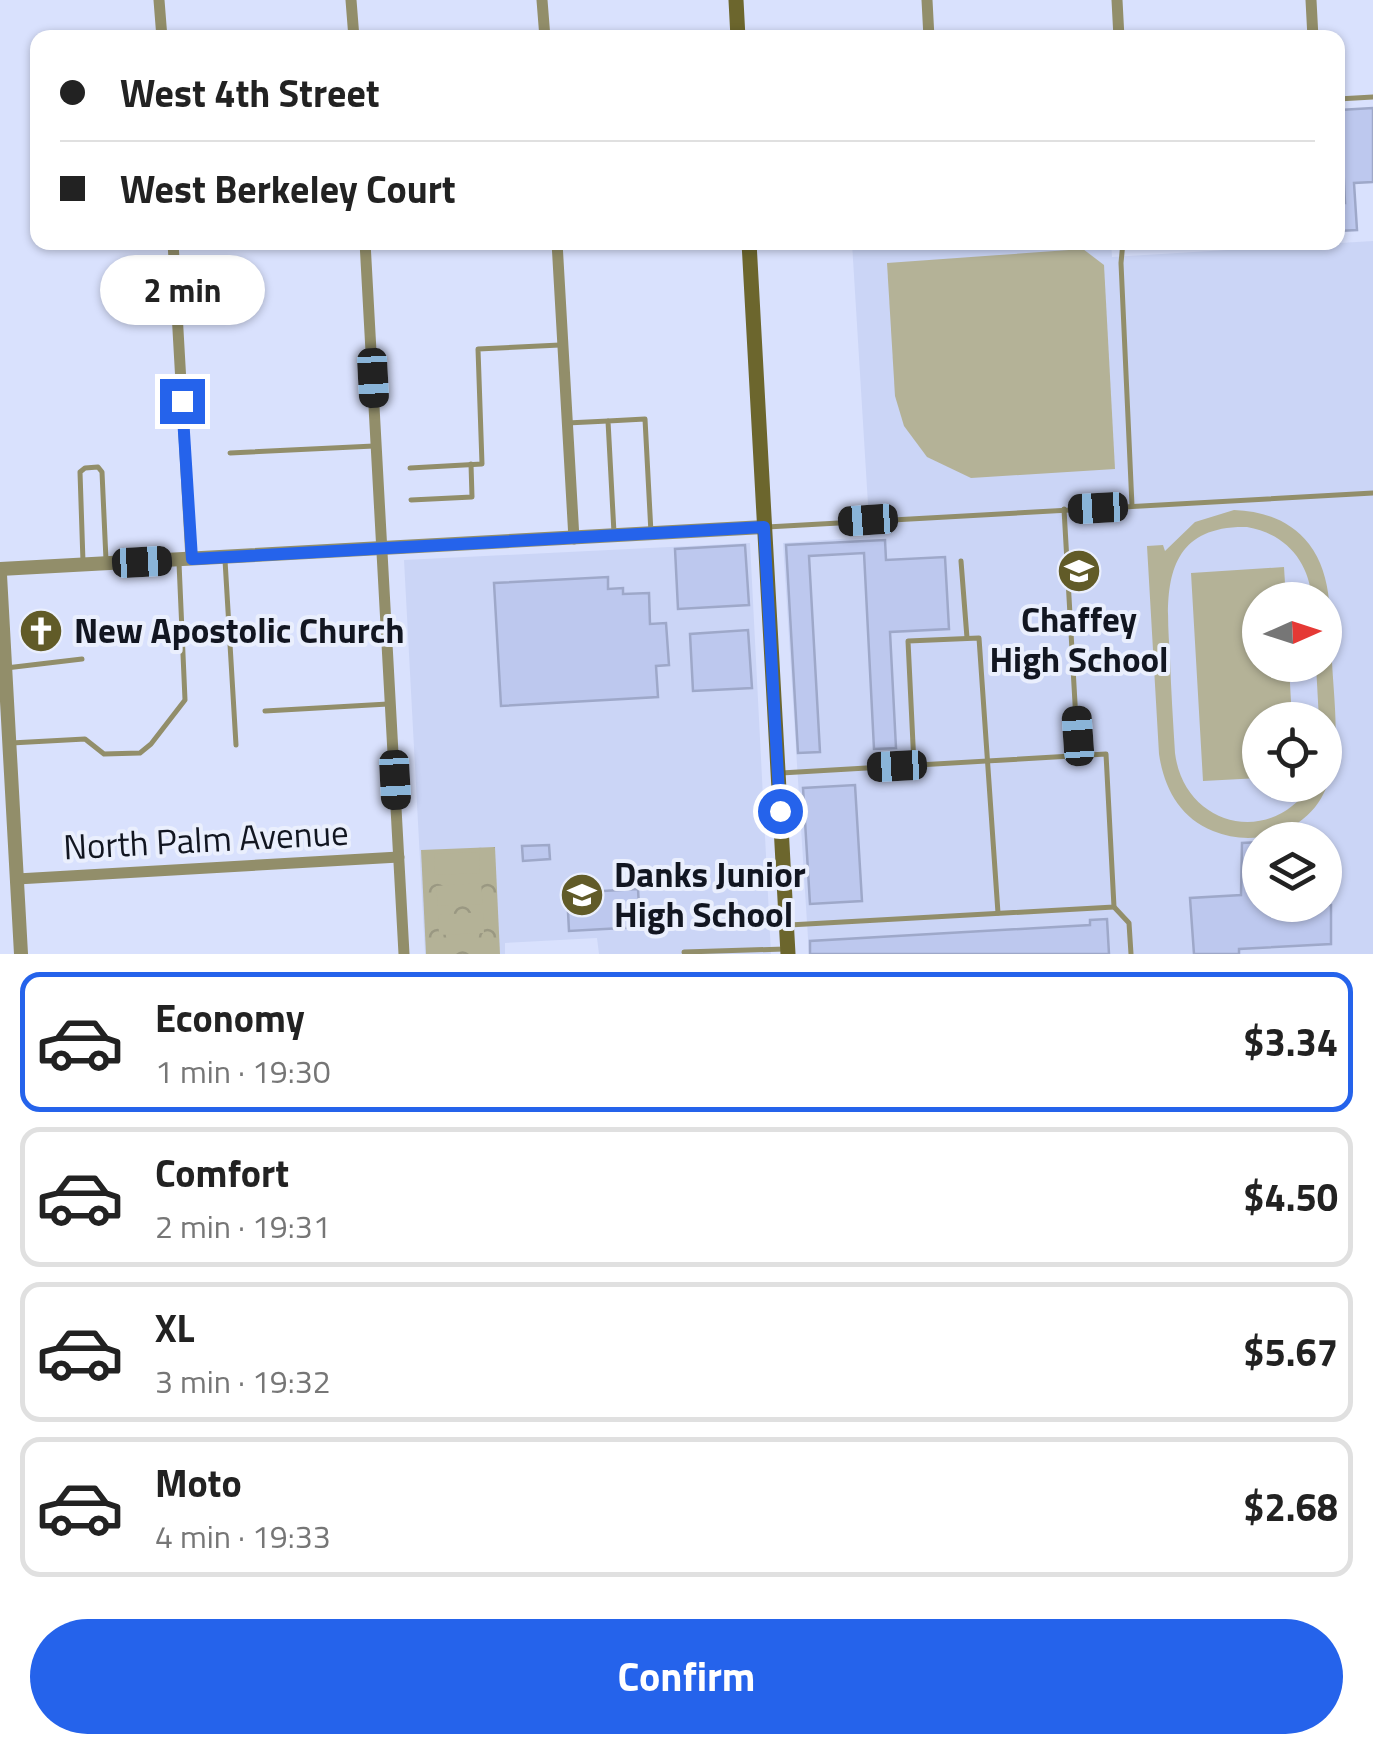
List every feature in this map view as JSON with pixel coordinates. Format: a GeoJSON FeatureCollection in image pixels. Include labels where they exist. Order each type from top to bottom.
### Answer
{"type":"FeatureCollection","features":[{"type":"Feature","properties":{"kind":"main road"},"geometry":{"type":"LineString","coordinates":[[736,0],[738,30]]}},
{"type":"Feature","properties":{"kind":"main road"},"geometry":{"type":"LineString","coordinates":[[749,250],[788,951]]}},
{"type":"Feature","properties":{"kind":"street"},"geometry":{"type":"LineString","coordinates":[[160,0],[162,30]]}},
{"type":"Feature","properties":{"kind":"street"},"geometry":{"type":"LineString","coordinates":[[352,0],[354,30]]}},
{"type":"Feature","properties":{"kind":"street"},"geometry":{"type":"LineString","coordinates":[[542,0],[544,30]]}},
{"type":"Feature","properties":{"kind":"street"},"geometry":{"type":"LineString","coordinates":[[927,0],[929,30]]}},
{"type":"Feature","properties":{"kind":"street"},"geometry":{"type":"LineString","coordinates":[[1117,0],[1119,30]]}},
{"type":"Feature","properties":{"kind":"street"},"geometry":{"type":"LineString","coordinates":[[1310,0],[1312,30]]}},
{"type":"Feature","properties":{"kind":"street"},"geometry":{"type":"LineString","coordinates":[[173,250],[185,559]]}},
{"type":"Feature","properties":{"kind":"street"},"geometry":{"type":"LineString","coordinates":[[366,250],[404,954]]}},
{"type":"Feature","properties":{"kind":"street"},"geometry":{"type":"LineString","coordinates":[[557,250],[574,538]]}},
{"type":"Feature","properties":{"kind":"street"},"geometry":{"type":"LineString","coordinates":[[21,954],[0,572],[764,527]]}},
{"type":"Feature","properties":{"kind":"street","name":"North Palm Avenue"},"geometry":{"type":"LineString","coordinates":[[17,879],[399,857]]}},
{"type":"Feature","properties":{"kind":"lane"},"geometry":{"type":"LineString","coordinates":[[1345,99],[1373,97]]}},
{"type":"Feature","properties":{"kind":"lane"},"geometry":{"type":"LineString","coordinates":[[1122,250],[1132,506]]}},
{"type":"Feature","properties":{"kind":"lane"},"geometry":{"type":"LineString","coordinates":[[410,468],[482,464],[478,348],[563,345]]}},
{"type":"Feature","properties":{"kind":"lane"},"geometry":{"type":"LineString","coordinates":[[568,423],[646,419],[651,534]]}},
{"type":"Feature","properties":{"kind":"lane"},"geometry":{"type":"LineString","coordinates":[[608,421],[614,536]]}},
{"type":"Feature","properties":{"kind":"lane"},"geometry":{"type":"LineString","coordinates":[[230,454],[377,446]]}},
{"type":"Feature","properties":{"kind":"lane"},"geometry":{"type":"LineString","coordinates":[[412,500],[472,497],[470,464]]}},
{"type":"Feature","properties":{"kind":"lane"},"geometry":{"type":"LineString","coordinates":[[83,565],[80,472],[84,468],[98,468],[102,472],[106,564]]}},
{"type":"Feature","properties":{"kind":"lane"},"geometry":{"type":"LineString","coordinates":[[764,527],[1373,493]]}},
{"type":"Feature","properties":{"kind":"lane"},"geometry":{"type":"LineString","coordinates":[[1064,509],[1078,756]]}},
{"type":"Feature","properties":{"kind":"lane"},"geometry":{"type":"LineString","coordinates":[[225,557],[236,745]]}},
{"type":"Feature","properties":{"kind":"lane"},"geometry":{"type":"LineString","coordinates":[[12,743],[86,738],[104,754],[140,752],[151,744],[185,700],[185,559]]}},
{"type":"Feature","properties":{"kind":"lane"},"geometry":{"type":"LineString","coordinates":[[961,561],[966,638]]}},
{"type":"Feature","properties":{"kind":"lane"},"geometry":{"type":"LineString","coordinates":[[914,765],[908,641],[979,638],[998,913]]}},
{"type":"Feature","properties":{"kind":"lane"},"geometry":{"type":"LineString","coordinates":[[6,668],[82,659]]}},
{"type":"Feature","properties":{"kind":"lane"},"geometry":{"type":"LineString","coordinates":[[264,711],[391,704]]}},
{"type":"Feature","properties":{"kind":"lane"},"geometry":{"type":"LineString","coordinates":[[778,773],[1106,754],[1114,907],[1130,923],[1131,954]]}},
{"type":"Feature","properties":{"kind":"lane"},"geometry":{"type":"LineString","coordinates":[[786,925],[1114,907]]}},
{"type":"Feature","properties":{"kind":"lane"},"geometry":{"type":"LineString","coordinates":[[684,952],[788,951]]}},
{"type":"Feature","properties":{"kind":"shaded area","name":"Chaffey High School"},"geometry":{"type":"Polygon","coordinates":[[[1373,241],[1373,954],[809,954],[783,543],[870,537],[852,250],[1112,250],[1112,257],[1226,250],[1345,250],[1345,243],[1373,241]]]}},
{"type":"Feature","properties":{"kind":"shaded area"},"geometry":{"type":"Polygon","coordinates":[[[750,543],[771,954],[599,954],[597,938],[505,943],[505,954],[425,954],[404,560],[750,543]]]}},
{"type":"Feature","properties":{"kind":"green space"},"geometry":{"type":"Polygon","coordinates":[[[1084,250],[1104,265],[1115,469],[971,478],[927,457],[904,426],[895,396],[887,263],[1084,250]]]}},
{"type":"Feature","properties":{"kind":"green space"},"geometry":{"type":"Polygon","coordinates":[[[1234,510],[1255,512],[1293,529],[1309,544],[1323,570],[1326,582],[1309,582],[1300,562],[1284,543],[1247,527],[1219,530],[1198,538],[1183,551],[1174,568],[1168,611],[1175,753],[1182,778],[1194,798],[1211,812],[1231,820],[1252,822],[1242,822],[1242,837],[1221,834],[1191,818],[1170,790],[1161,767],[1147,546],[1163,545],[1165,551],[1195,522],[1234,510]]]}},
{"type":"Feature","properties":{"kind":"green space"},"geometry":{"type":"Polygon","coordinates":[[[1284,567],[1285,582],[1242,582],[1242,682],[1290,682],[1291,702],[1242,702],[1242,779],[1203,781],[1191,573],[1284,567]]]}},
{"type":"Feature","properties":{"kind":"green space"},"geometry":{"type":"Polygon","coordinates":[[[1317,682],[1334,682],[1335,702],[1318,702],[1317,682]]]}},
{"type":"Feature","properties":{"kind":"green space"},"geometry":{"type":"Polygon","coordinates":[[[1297,802],[1319,802],[1303,819],[1252,822],[1274,817],[1297,802]]]}},
{"type":"Feature","properties":{"kind":"green space"},"geometry":{"type":"Polygon","coordinates":[[[495,847],[500,954],[426,954],[421,850],[495,847]]]}},
{"type":"Feature","properties":{"kind":"green space"},"geometry":{"type":"Polygon","coordinates":[[[479,852],[480,873],[435,875],[434,854],[479,852]]]}},
{"type":"Feature","properties":{"kind":"green space"},"geometry":{"type":"Polygon","coordinates":[[[481,883],[483,904],[438,906],[436,886],[481,883]]]}},
{"type":"Feature","properties":{"kind":"green space"},"geometry":{"type":"Polygon","coordinates":[[[483,912],[484,933],[439,935],[438,915],[483,912]]]}},
{"type":"Feature","properties":{"kind":"building"},"geometry":{"type":"Polygon","coordinates":[[[1373,108],[1373,182],[1354,183],[1357,230],[1345,231],[1345,203],[1345,110],[1373,108]]]}},
{"type":"Feature","properties":{"kind":"building"},"geometry":{"type":"Polygon","coordinates":[[[885,540],[886,560],[945,557],[949,629],[890,632],[896,748],[874,749],[864,553],[809,556],[820,752],[798,753],[786,545],[885,540]]]}},
{"type":"Feature","properties":{"kind":"building"},"geometry":{"type":"Polygon","coordinates":[[[745,545],[749,605],[678,609],[675,549],[745,545]]]}},
{"type":"Feature","properties":{"kind":"building"},"geometry":{"type":"Polygon","coordinates":[[[608,577],[608,589],[623,588],[623,594],[649,593],[650,624],[666,623],[669,665],[656,666],[658,697],[501,706],[494,583],[608,577]]]}},
{"type":"Feature","properties":{"kind":"building"},"geometry":{"type":"Polygon","coordinates":[[[748,630],[752,688],[693,691],[690,634],[748,630]]]}},
{"type":"Feature","properties":{"kind":"building"},"geometry":{"type":"Polygon","coordinates":[[[855,785],[862,901],[810,904],[803,788],[855,785]]]}},
{"type":"Feature","properties":{"kind":"building"},"geometry":{"type":"Polygon","coordinates":[[[1242,843],[1242,922],[1331,922],[1331,944],[1239,949],[1239,954],[1194,954],[1190,898],[1241,895],[1242,843]]]}},
{"type":"Feature","properties":{"kind":"building"},"geometry":{"type":"Polygon","coordinates":[[[549,845],[550,859],[523,861],[522,846],[549,845]]]}},
{"type":"Feature","properties":{"kind":"building"},"geometry":{"type":"Polygon","coordinates":[[[638,889],[640,927],[569,931],[567,893],[638,889]]]}},
{"type":"Feature","properties":{"kind":"building"},"geometry":{"type":"Polygon","coordinates":[[[1107,919],[1109,954],[810,954],[810,941],[1090,925],[1090,920],[1107,919]]]}},
{"type":"Feature","properties":{"kind":"place","name":"Chaffey High School"},"geometry":{"type":"Point","coordinates":[1079,571]}},
{"type":"Feature","properties":{"kind":"place","name":"New Apostolic Church"},"geometry":{"type":"Point","coordinates":[41,631]}},
{"type":"Feature","properties":{"kind":"place","name":"Danks Junior High School"},"geometry":{"type":"Point","coordinates":[582,895]}},
{"type":"Feature","properties":{"kind":"route"},"geometry":{"type":"LineString","coordinates":[[182,401],[192,559],[764,527],[780,811]]}}]}
